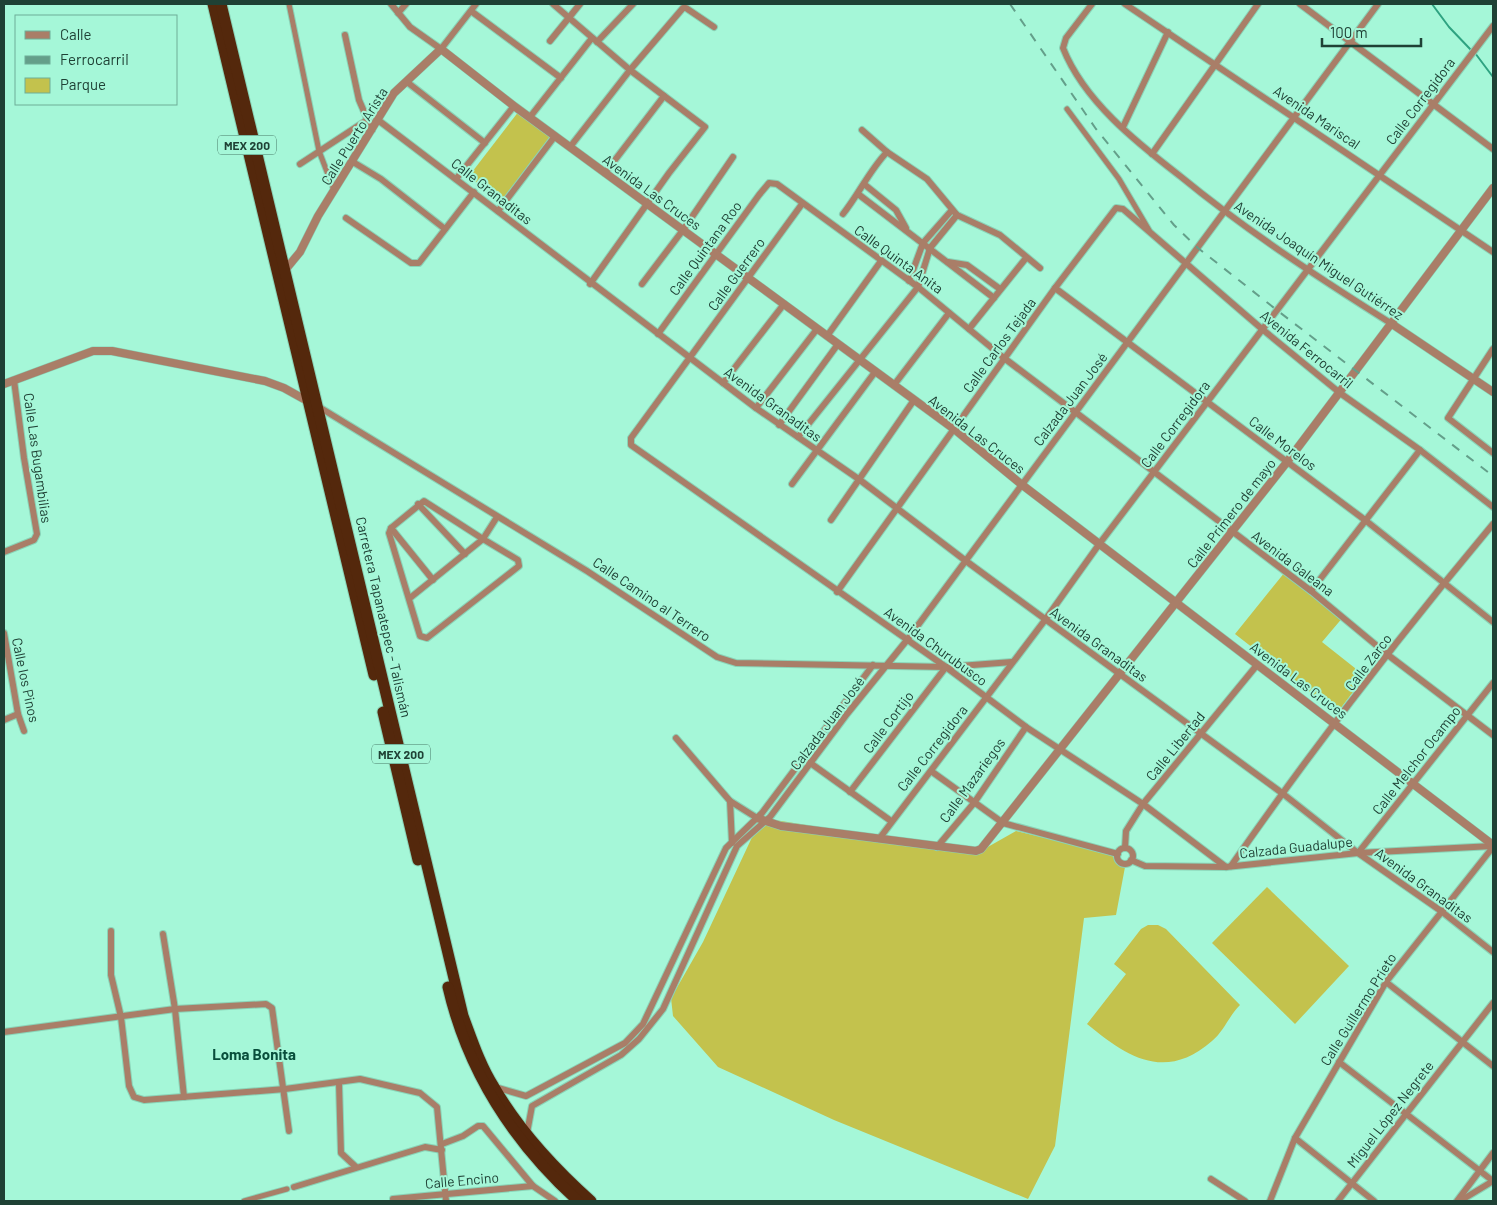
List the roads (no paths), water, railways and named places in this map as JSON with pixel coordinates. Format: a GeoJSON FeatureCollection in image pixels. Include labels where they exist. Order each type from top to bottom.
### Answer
{"type":"FeatureCollection","features":[{"type":"Feature","properties":{"kind":"highway","name":"Carretera Tapanatepec - Talismán"},"geometry":{"type":"LineString","coordinates":[[213,4],[314,405],[463,1016],[493,1086],[526,1134],[570,1183],[591,1201]]}},
{"type":"Feature","properties":{"kind":"highway","name":"Carretera Tapanatepec - Talismán"},"geometry":{"type":"LineString","coordinates":[[221,4],[286,269],[314,405],[449,992],[462,1038],[486,1090],[513,1131],[550,1174],[578,1201]]}},
{"type":"Feature","properties":{"kind":"street"},"geometry":{"type":"LineString","coordinates":[[289,4],[319,151],[335,191]]}},
{"type":"Feature","properties":{"kind":"street"},"geometry":{"type":"LineString","coordinates":[[391,4],[410,27],[441,49]]}},
{"type":"Feature","properties":{"kind":"street"},"geometry":{"type":"LineString","coordinates":[[398,13],[406,4]]}},
{"type":"Feature","properties":{"kind":"street","name":"Calle Puerto Arista"},"geometry":{"type":"LineString","coordinates":[[286,269],[300,252],[318,216],[394,93],[441,49],[476,4]]}},
{"type":"Feature","properties":{"kind":"street"},"geometry":{"type":"LineString","coordinates":[[553,4],[630,70],[706,127],[647,204],[590,284]]}},
{"type":"Feature","properties":{"kind":"street"},"geometry":{"type":"LineString","coordinates":[[550,41],[580,4]]}},
{"type":"Feature","properties":{"kind":"street"},"geometry":{"type":"LineString","coordinates":[[530,118],[561,78],[595,40],[633,4]]}},
{"type":"Feature","properties":{"kind":"street","name":"Avenida Joaquín Miguel Gutiérrez"},"geometry":{"type":"LineString","coordinates":[[1092,4],[1066,38],[1063,48],[1095,99],[1123,127],[1152,154],[1225,213],[1307,270],[1493,392]]}},
{"type":"Feature","properties":{"kind":"street","name":"Avenida Mariscal"},"geometry":{"type":"LineString","coordinates":[[1125,4],[1295,116],[1493,252]]}},
{"type":"Feature","properties":{"kind":"street"},"geometry":{"type":"LineString","coordinates":[[1152,154],[1214,63],[1258,4]]}},
{"type":"Feature","properties":{"kind":"street"},"geometry":{"type":"LineString","coordinates":[[1300,4],[1493,148]]}},
{"type":"Feature","properties":{"kind":"street","name":"Calzada Juan José"},"geometry":{"type":"LineString","coordinates":[[737,846],[766,822],[907,640],[1021,484],[1077,413],[1185,262],[1225,213],[1378,4]]}},
{"type":"Feature","properties":{"kind":"street"},"geometry":{"type":"LineString","coordinates":[[570,147],[630,70],[684,8],[714,27]]}},
{"type":"Feature","properties":{"kind":"street"},"geometry":{"type":"LineString","coordinates":[[471,11],[561,78]]}},
{"type":"Feature","properties":{"kind":"street","name":"Calle Corregidora"},"geometry":{"type":"LineString","coordinates":[[879,839],[1045,620],[1100,543],[1493,26]]}},
{"type":"Feature","properties":{"kind":"street"},"geometry":{"type":"LineString","coordinates":[[1123,127],[1168,32]]}},
{"type":"Feature","properties":{"kind":"street"},"geometry":{"type":"LineString","coordinates":[[345,35],[359,100],[372,130]]}},
{"type":"Feature","properties":{"kind":"street","name":"Avenida Las Cruces"},"geometry":{"type":"LineString","coordinates":[[441,49],[530,118],[954,429],[1021,484],[1178,602],[1493,846]]}},
{"type":"Feature","properties":{"kind":"street"},"geometry":{"type":"LineString","coordinates":[[407,82],[485,142]]}},
{"type":"Feature","properties":{"kind":"street"},"geometry":{"type":"LineString","coordinates":[[605,173],[664,96]]}},
{"type":"Feature","properties":{"kind":"street"},"geometry":{"type":"LineString","coordinates":[[456,179],[514,106]]}},
{"type":"Feature","properties":{"kind":"street"},"geometry":{"type":"LineString","coordinates":[[1067,109],[1119,179],[1152,235]]}},
{"type":"Feature","properties":{"kind":"street"},"geometry":{"type":"LineString","coordinates":[[300,164],[367,120]]}},
{"type":"Feature","properties":{"kind":"street","name":"Calle Granaditas"},"geometry":{"type":"LineString","coordinates":[[378,120],[498,210],[590,284],[658,334]]}},
{"type":"Feature","properties":{"kind":"street"},"geometry":{"type":"LineString","coordinates":[[862,130],[887,152],[927,179],[954,212],[1000,235],[1040,268]]}},
{"type":"Feature","properties":{"kind":"street"},"geometry":{"type":"LineString","coordinates":[[498,210],[555,136]]}},
{"type":"Feature","properties":{"kind":"street"},"geometry":{"type":"LineString","coordinates":[[843,214],[858,194],[874,166],[887,152]]}},
{"type":"Feature","properties":{"kind":"street"},"geometry":{"type":"LineString","coordinates":[[642,284],[683,230],[733,157]]}},
{"type":"Feature","properties":{"kind":"street"},"geometry":{"type":"LineString","coordinates":[[353,162],[381,180],[445,229]]}},
{"type":"Feature","properties":{"kind":"street","name":"Calle Quintana Roo"},"geometry":{"type":"LineString","coordinates":[[658,334],[759,195],[769,183],[777,184]]}},
{"type":"Feature","properties":{"kind":"street","name":"Calle Quinta Anita"},"geometry":{"type":"LineString","coordinates":[[777,184],[881,262],[918,287],[1004,358]]}},
{"type":"Feature","properties":{"kind":"street"},"geometry":{"type":"LineString","coordinates":[[864,184],[896,210],[908,232]]}},
{"type":"Feature","properties":{"kind":"street","name":"Calle Primero de mayo"},"geometry":{"type":"LineString","coordinates":[[937,847],[976,851],[981,849],[1178,602],[1231,531],[1288,462],[1493,188]]}},
{"type":"Feature","properties":{"kind":"street"},"geometry":{"type":"LineString","coordinates":[[346,218],[411,263],[418,262],[474,192]]}},
{"type":"Feature","properties":{"kind":"street"},"geometry":{"type":"LineString","coordinates":[[858,194],[994,298]]}},
{"type":"Feature","properties":{"kind":"street","name":"Calle Guerrero"},"geometry":{"type":"LineString","coordinates":[[631,445],[631,438],[802,204]]}},
{"type":"Feature","properties":{"kind":"street","name":"Avenida Ferrocarril"},"geometry":{"type":"LineString","coordinates":[[1112,211],[1116,208],[1123,209],[1262,329],[1340,393],[1420,450],[1493,507]]}},
{"type":"Feature","properties":{"kind":"street","name":"Calle Carlos Tejada"},"geometry":{"type":"LineString","coordinates":[[837,592],[895,509],[1112,211]]}},
{"type":"Feature","properties":{"kind":"street"},"geometry":{"type":"LineString","coordinates":[[909,281],[923,243],[954,212]]}},
{"type":"Feature","properties":{"kind":"street"},"geometry":{"type":"LineString","coordinates":[[798,438],[918,287],[930,248],[954,212]]}},
{"type":"Feature","properties":{"kind":"street"},"geometry":{"type":"LineString","coordinates":[[969,330],[1026,258]]}},
{"type":"Feature","properties":{"kind":"street"},"geometry":{"type":"LineString","coordinates":[[827,336],[881,262]]}},
{"type":"Feature","properties":{"kind":"street"},"geometry":{"type":"LineString","coordinates":[[947,262],[968,264],[1000,289]]}},
{"type":"Feature","properties":{"kind":"street","name":"Calle Morelos"},"geometry":{"type":"LineString","coordinates":[[1055,288],[1365,520],[1493,622]]}},
{"type":"Feature","properties":{"kind":"street"},"geometry":{"type":"LineString","coordinates":[[723,384],[784,304]]}},
{"type":"Feature","properties":{"kind":"street"},"geometry":{"type":"LineString","coordinates":[[894,385],[949,312]]}},
{"type":"Feature","properties":{"kind":"street"},"geometry":{"type":"LineString","coordinates":[[756,408],[817,329]]}},
{"type":"Feature","properties":{"kind":"street","name":"Avenida Granaditas"},"geometry":{"type":"LineString","coordinates":[[658,334],[756,408],[860,480],[895,509],[1282,793],[1358,854],[1441,911],[1493,952]]}},
{"type":"Feature","properties":{"kind":"street"},"geometry":{"type":"LineString","coordinates":[[779,424],[838,344]]}},
{"type":"Feature","properties":{"kind":"street"},"geometry":{"type":"LineString","coordinates":[[1493,349],[1448,418],[1493,453]]}},
{"type":"Feature","properties":{"kind":"street"},"geometry":{"type":"LineString","coordinates":[[4,384],[92,351],[112,351],[265,381],[284,388],[314,405]]}},
{"type":"Feature","properties":{"kind":"street","name":"Avenida Galeana"},"geometry":{"type":"LineString","coordinates":[[1004,358],[1311,591],[1388,655],[1493,735]]}},
{"type":"Feature","properties":{"kind":"street"},"geometry":{"type":"LineString","coordinates":[[792,484],[875,372]]}},
{"type":"Feature","properties":{"kind":"street","name":"Calle Las Bugambilias"},"geometry":{"type":"LineString","coordinates":[[4,552],[34,540],[37,534],[24,458],[14,380]]}},
{"type":"Feature","properties":{"kind":"street"},"geometry":{"type":"LineString","coordinates":[[831,520],[914,400]]}},
{"type":"Feature","properties":{"kind":"street","name":"Calle Camino al Terrero"},"geometry":{"type":"LineString","coordinates":[[314,405],[400,454],[587,571],[717,657],[736,663],[886,666],[946,667],[1012,662]]}},
{"type":"Feature","properties":{"kind":"street","name":"Avenida Churubusco"},"geometry":{"type":"LineString","coordinates":[[631,445],[946,667],[1026,727],[1143,804],[1228,866]]}},
{"type":"Feature","properties":{"kind":"street"},"geometry":{"type":"LineString","coordinates":[[1311,591],[1420,450]]}},
{"type":"Feature","properties":{"kind":"street"},"geometry":{"type":"LineString","coordinates":[[427,502],[518,560],[519,566],[427,638],[420,636],[389,532],[391,528],[418,504],[427,502]]}},
{"type":"Feature","properties":{"kind":"street"},"geometry":{"type":"LineString","coordinates":[[418,504],[465,554]]}},
{"type":"Feature","properties":{"kind":"street"},"geometry":{"type":"LineString","coordinates":[[410,598],[483,539],[498,517]]}},
{"type":"Feature","properties":{"kind":"street","name":"Calle Zarco"},"geometry":{"type":"LineString","coordinates":[[1228,866],[1388,655],[1493,524]]}},
{"type":"Feature","properties":{"kind":"street"},"geometry":{"type":"LineString","coordinates":[[391,528],[433,580]]}},
{"type":"Feature","properties":{"kind":"street","name":"Calle los Pinos"},"geometry":{"type":"LineString","coordinates":[[4,633],[18,714],[24,732]]}},
{"type":"Feature","properties":{"kind":"street","name":"Calzada Juan José"},"geometry":{"type":"LineString","coordinates":[[731,841],[755,821],[874,665]]}},
{"type":"Feature","properties":{"kind":"street","name":"Calle Libertad"},"geometry":{"type":"LineString","coordinates":[[1125,848],[1126,831],[1143,804],[1257,665]]}},
{"type":"Feature","properties":{"kind":"street","name":"Calle Cortijo"},"geometry":{"type":"LineString","coordinates":[[850,792],[946,667]]}},
{"type":"Feature","properties":{"kind":"street","name":"Calle Melchor Ocampo"},"geometry":{"type":"LineString","coordinates":[[1358,854],[1493,682]]}},
{"type":"Feature","properties":{"kind":"street"},"geometry":{"type":"LineString","coordinates":[[4,720],[18,714]]}},
{"type":"Feature","properties":{"kind":"street","name":"Calle Mazariegos"},"geometry":{"type":"LineString","coordinates":[[937,847],[974,803],[1026,727]]}},
{"type":"Feature","properties":{"kind":"street"},"geometry":{"type":"LineString","coordinates":[[676,738],[730,801],[755,821],[937,847]]}},
{"type":"Feature","properties":{"kind":"street"},"geometry":{"type":"LineString","coordinates":[[802,757],[891,821]]}},
{"type":"Feature","properties":{"kind":"street"},"geometry":{"type":"LineString","coordinates":[[931,771],[1003,822],[1118,854]]}},
{"type":"Feature","properties":{"kind":"street"},"geometry":{"type":"LineString","coordinates":[[493,1086],[518,1096],[526,1096],[625,1043],[643,1024],[731,841],[730,801]]}},
{"type":"Feature","properties":{"kind":"street"},"geometry":{"type":"LineString","coordinates":[[532,1106],[621,1055],[639,1039],[663,1009],[737,846],[731,841]]}},
{"type":"Feature","properties":{"kind":"street","name":"Calzada Guadalupe"},"geometry":{"type":"LineString","coordinates":[[1131,860],[1145,866],[1228,866],[1358,854],[1493,846]]}},
{"type":"Feature","properties":{"kind":"street","name":"Calle Guillermo Prieto"},"geometry":{"type":"LineString","coordinates":[[1270,1201],[1295,1138],[1386,982],[1493,846]]}},
{"type":"Feature","properties":{"kind":"street"},"geometry":{"type":"LineString","coordinates":[[1125,848],[1132,851],[1131,860],[1122,863],[1118,859],[1118,854],[1125,848]]}},
{"type":"Feature","properties":{"kind":"street"},"geometry":{"type":"LineString","coordinates":[[111,931],[111,975],[121,1017],[129,1086],[134,1097],[144,1100],[285,1089],[339,1084],[360,1079],[420,1093],[428,1098],[436,1107],[442,1147],[446,1201]]}},
{"type":"Feature","properties":{"kind":"street"},"geometry":{"type":"LineString","coordinates":[[163,934],[176,1009],[184,1097]]}},
{"type":"Feature","properties":{"kind":"street"},"geometry":{"type":"LineString","coordinates":[[1386,982],[1461,1043],[1493,1066]]}},
{"type":"Feature","properties":{"kind":"street","name":"Miguel López Negrete"},"geometry":{"type":"LineString","coordinates":[[1338,1201],[1493,1003]]}},
{"type":"Feature","properties":{"kind":"street"},"geometry":{"type":"LineString","coordinates":[[4,1032],[176,1009],[266,1004],[272,1008],[285,1089],[289,1131]]}},
{"type":"Feature","properties":{"kind":"street"},"geometry":{"type":"LineString","coordinates":[[1339,1062],[1493,1181],[1459,1201]]}},
{"type":"Feature","properties":{"kind":"street"},"geometry":{"type":"LineString","coordinates":[[339,1084],[341,1153],[356,1167]]}},
{"type":"Feature","properties":{"kind":"street"},"geometry":{"type":"LineString","coordinates":[[526,1096],[532,1106],[526,1134]]}},
{"type":"Feature","properties":{"kind":"street"},"geometry":{"type":"LineString","coordinates":[[244,1201],[425,1147],[442,1147],[478,1126],[483,1126],[533,1186],[555,1201]]}},
{"type":"Feature","properties":{"kind":"street"},"geometry":{"type":"LineString","coordinates":[[1295,1138],[1374,1201]]}},
{"type":"Feature","properties":{"kind":"street"},"geometry":{"type":"LineString","coordinates":[[1459,1201],[1493,1153]]}},
{"type":"Feature","properties":{"kind":"street"},"geometry":{"type":"LineString","coordinates":[[1211,1179],[1245,1201]]}},
{"type":"Feature","properties":{"kind":"street","name":"Calle Encino"},"geometry":{"type":"LineString","coordinates":[[393,1199],[533,1186]]}},
{"type":"Feature","properties":{"kind":"waterway"},"geometry":{"type":"LineString","coordinates":[[1432,4],[1449,27],[1471,50]]}},
{"type":"Feature","properties":{"kind":"waterway"},"geometry":{"type":"LineString","coordinates":[[1475,53],[1493,77]]}},
{"type":"Feature","properties":{"kind":"railway"},"geometry":{"type":"LineString","coordinates":[[1010,4],[1096,129],[1174,225],[1198,248],[1278,311],[1493,476]]}},
{"type":"Feature","properties":{"kind":"district","name":"Loma Bonita"},"geometry":{"type":"Point","coordinates":[254,1054]}}]}
